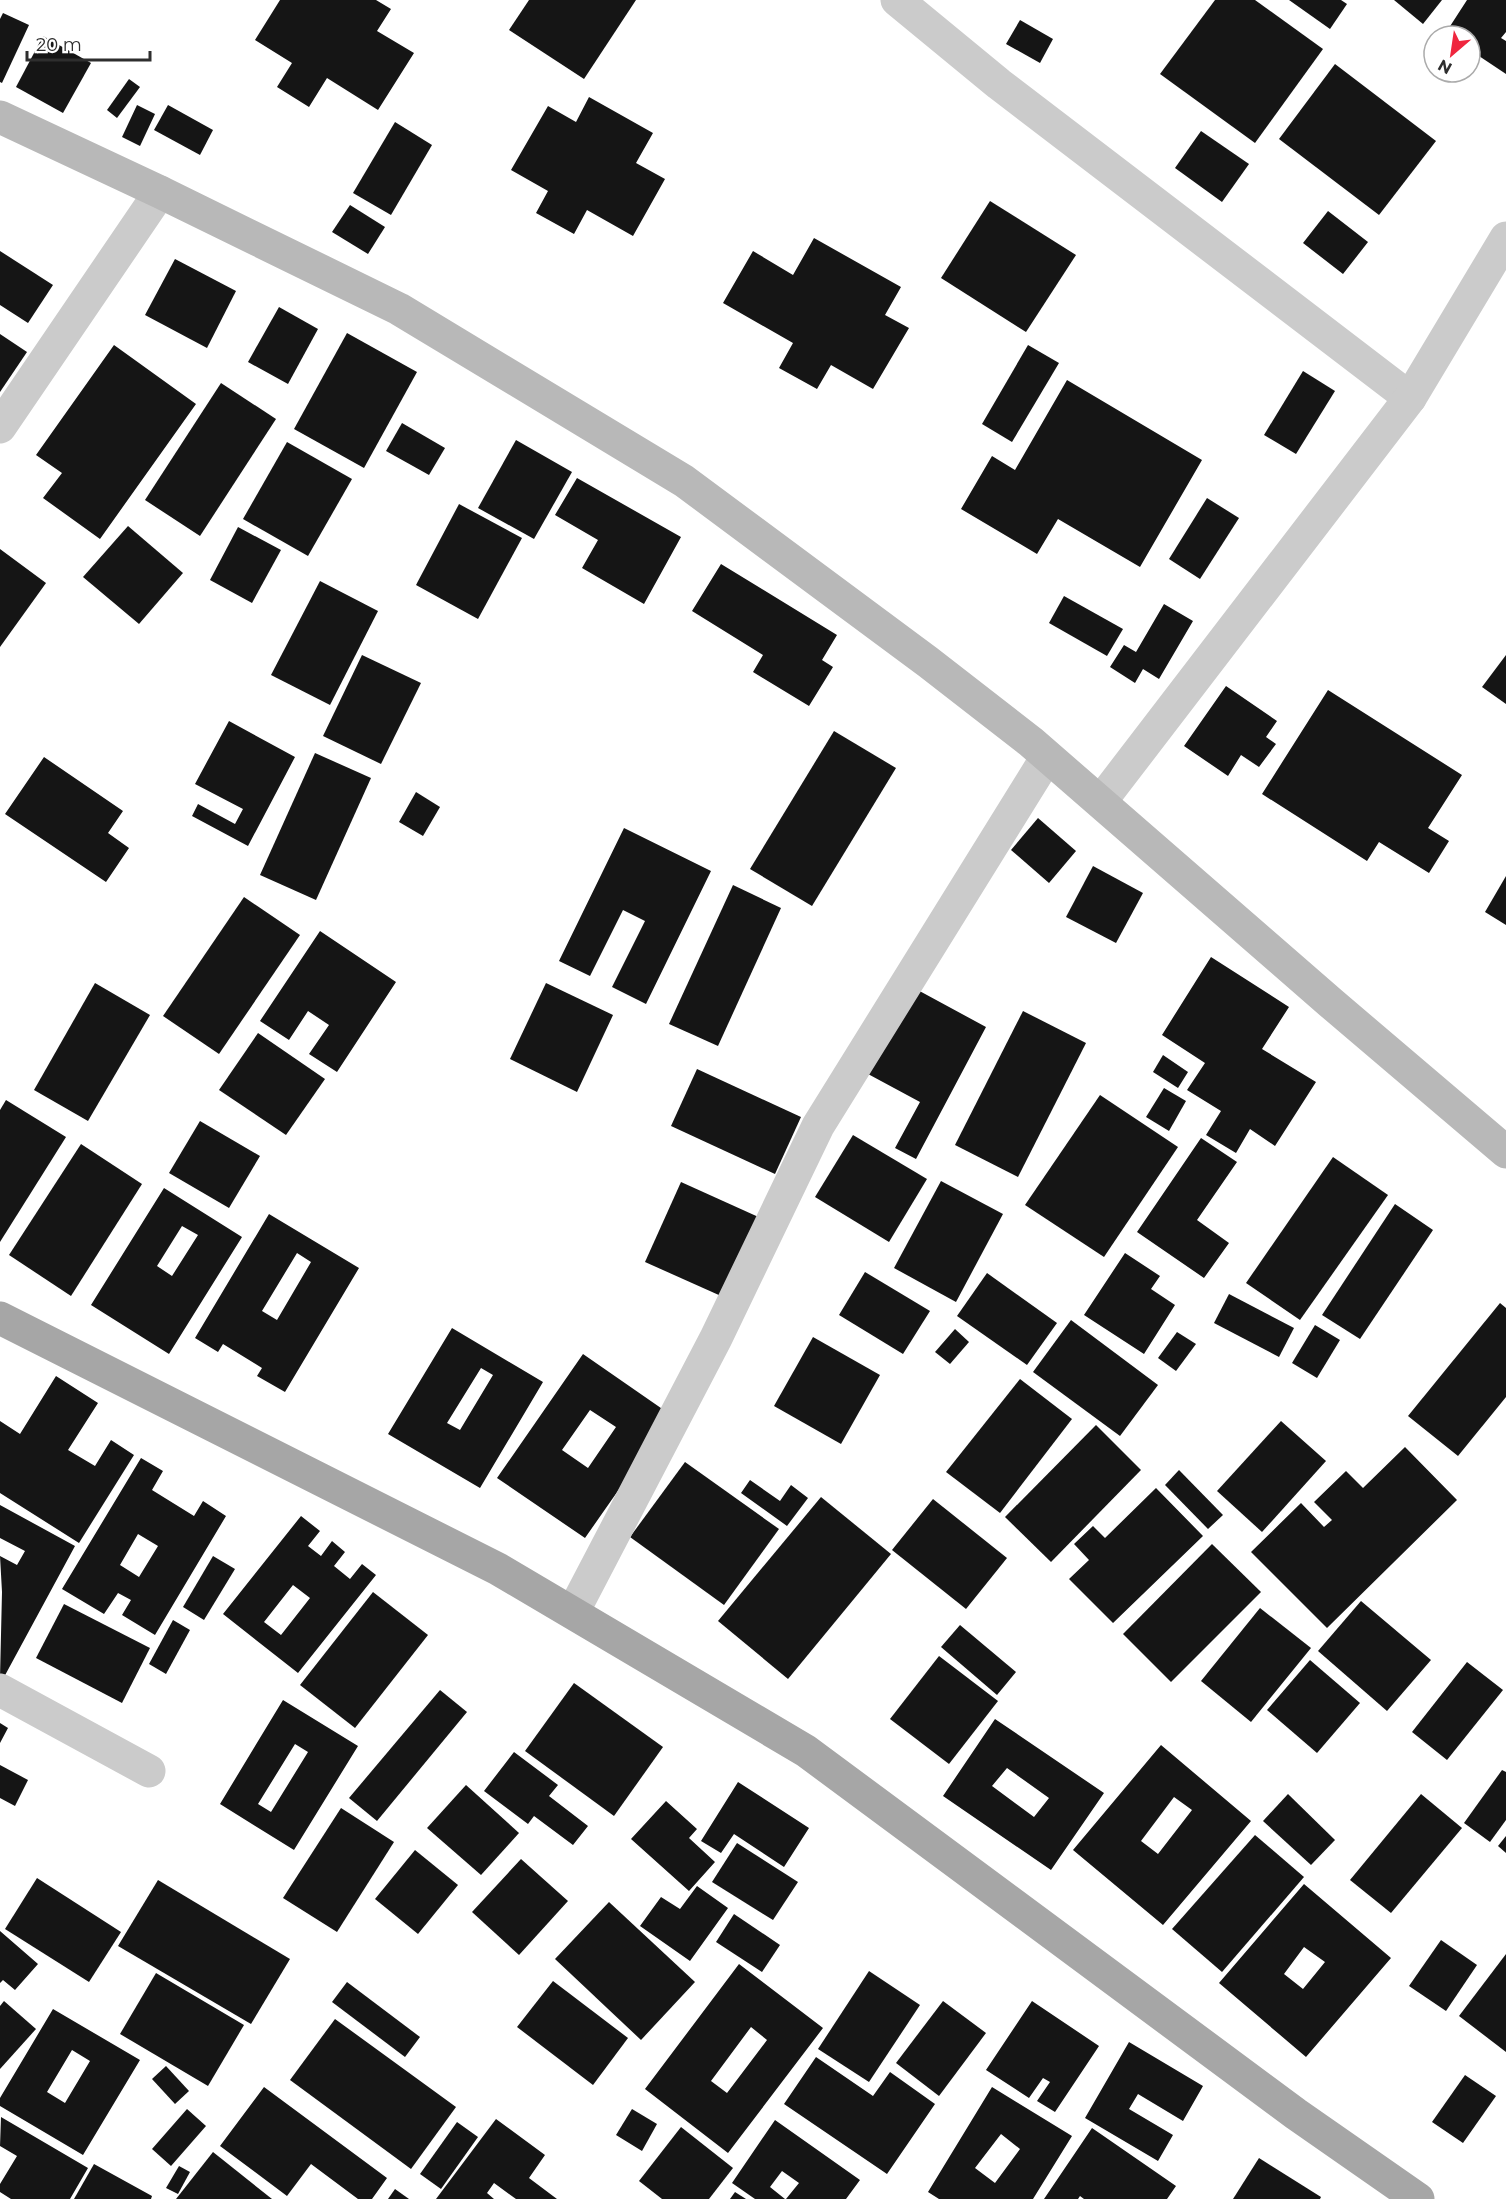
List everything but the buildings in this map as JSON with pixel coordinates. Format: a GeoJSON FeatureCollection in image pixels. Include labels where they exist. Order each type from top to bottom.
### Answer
{"type":"FeatureCollection","features":[{"type":"Feature","properties":{"kind":"main road"},"geometry":{"type":"LineString","coordinates":[[0,1318],[498,1569],[806,1751],[1287,2107],[1418,2199]]}},
{"type":"Feature","properties":{"kind":"street"},"geometry":{"type":"LineString","coordinates":[[897,0],[999,84],[1410,398]]}},
{"type":"Feature","properties":{"kind":"street"},"geometry":{"type":"LineString","coordinates":[[0,117],[399,309],[684,481],[928,662],[1101,801],[1331,1003],[1506,1152]]}},
{"type":"Feature","properties":{"kind":"street"},"geometry":{"type":"LineString","coordinates":[[0,427],[160,192]]}},
{"type":"Feature","properties":{"kind":"street"},"geometry":{"type":"LineString","coordinates":[[1101,801],[1410,398],[1506,238]]}},
{"type":"Feature","properties":{"kind":"street"},"geometry":{"type":"LineString","coordinates":[[573,1612],[716,1338],[818,1126],[1047,757]]}},
{"type":"Feature","properties":{"kind":"street"},"geometry":{"type":"LineString","coordinates":[[0,1690],[149,1771]]}}]}
